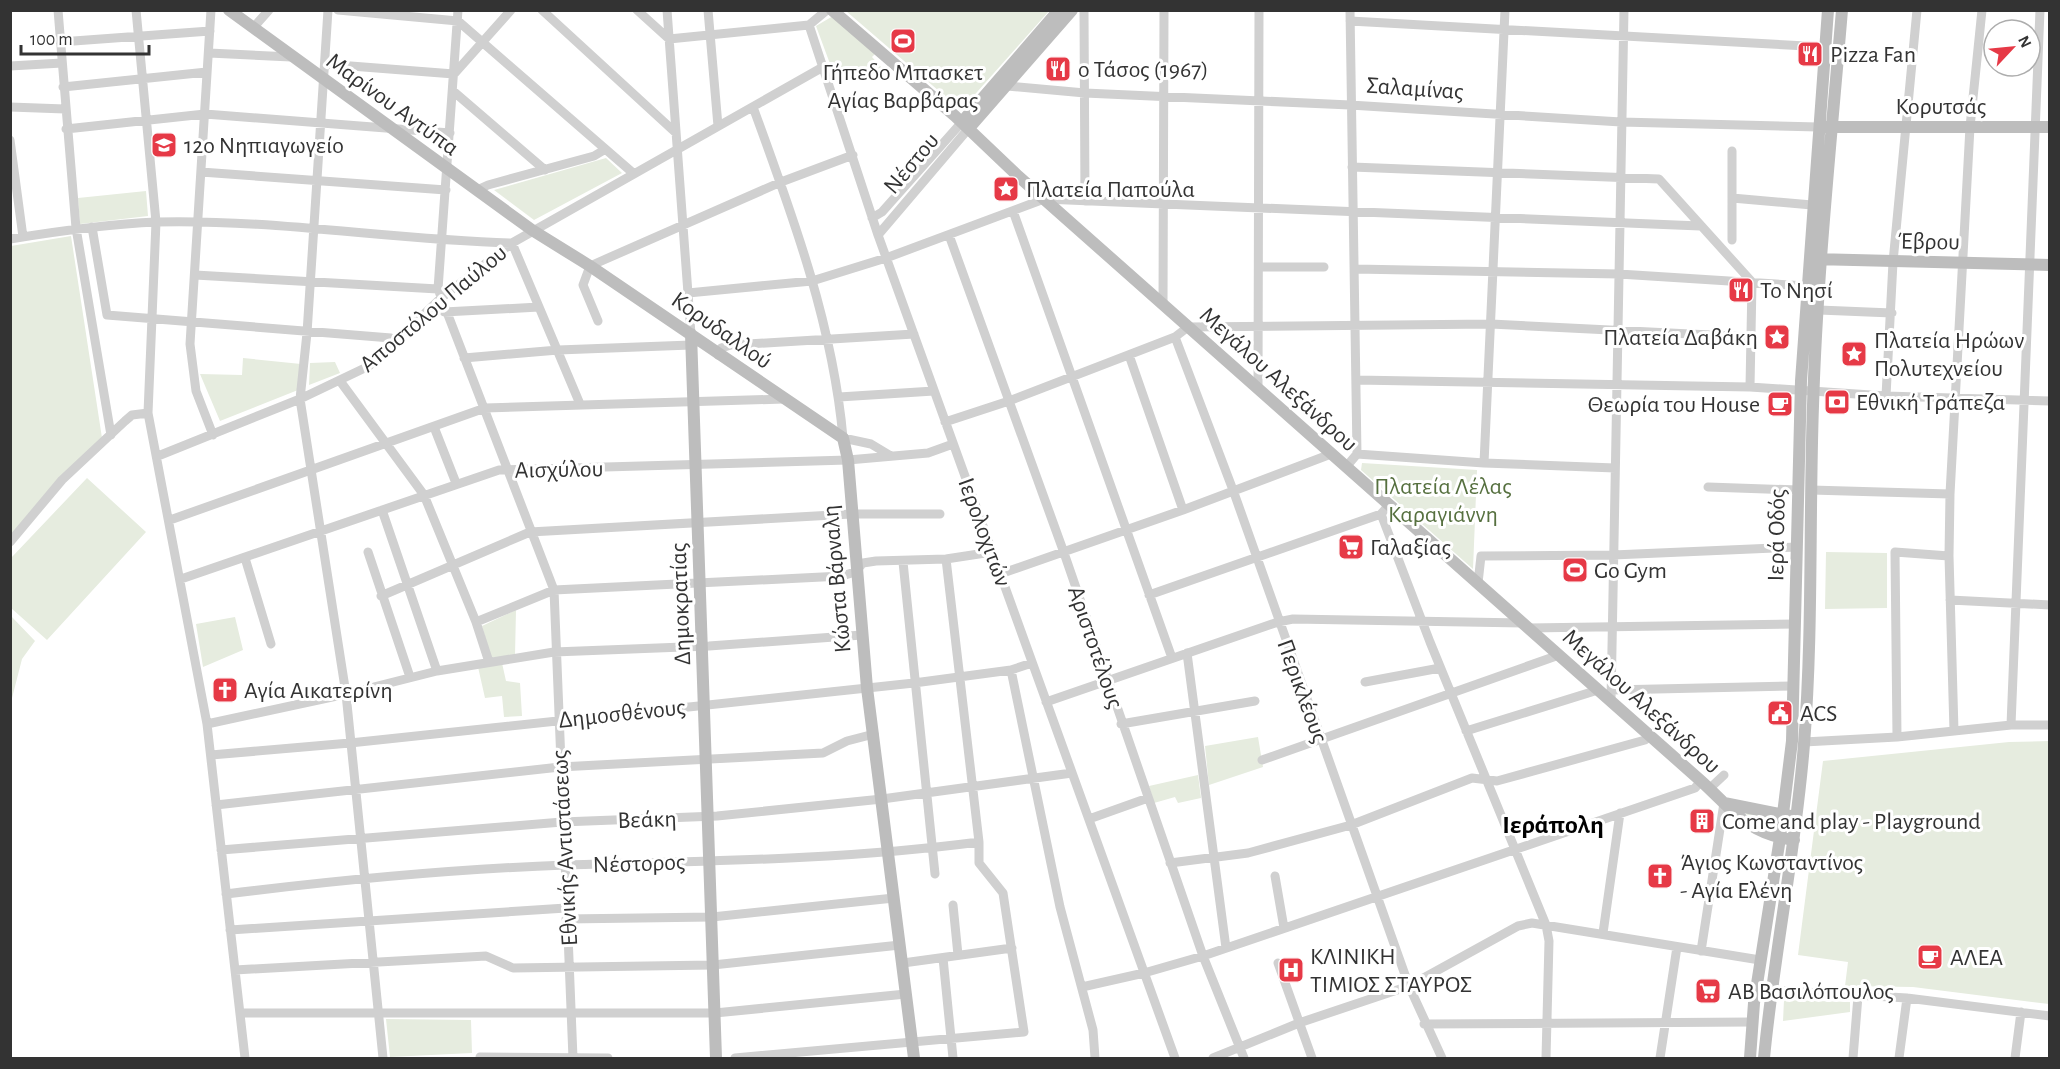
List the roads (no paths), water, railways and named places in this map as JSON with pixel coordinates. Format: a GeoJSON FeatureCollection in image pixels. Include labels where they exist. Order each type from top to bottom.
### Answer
{"type":"FeatureCollection","features":[{"type":"Feature","properties":{"kind":"street"},"geometry":{"type":"LineString","coordinates":[[58,10],[66,129],[76,228],[111,435]]}},
{"type":"Feature","properties":{"kind":"street"},"geometry":{"type":"LineString","coordinates":[[136,10],[156,222],[148,413],[158,456],[207,724],[245,1059]]}},
{"type":"Feature","properties":{"kind":"street"},"geometry":{"type":"LineString","coordinates":[[211,10],[192,322],[192,371],[196,391],[213,435]]}},
{"type":"Feature","properties":{"kind":"street","name":"Μαρίνου Αντύπα"},"geometry":{"type":"LineString","coordinates":[[229,10],[532,230]]}},
{"type":"Feature","properties":{"kind":"street"},"geometry":{"type":"LineString","coordinates":[[253,28],[269,10]]}},
{"type":"Feature","properties":{"kind":"street"},"geometry":{"type":"LineString","coordinates":[[328,10],[307,333],[300,399],[346,694],[375,962],[383,1059]]}},
{"type":"Feature","properties":{"kind":"street"},"geometry":{"type":"LineString","coordinates":[[338,10],[458,16],[604,150],[633,173]]}},
{"type":"Feature","properties":{"kind":"street"},"geometry":{"type":"LineString","coordinates":[[325,64],[454,74],[511,10]]}},
{"type":"Feature","properties":{"kind":"street"},"geometry":{"type":"LineString","coordinates":[[542,10],[676,133]]}},
{"type":"Feature","properties":{"kind":"street"},"geometry":{"type":"LineString","coordinates":[[638,10],[669,39],[809,25],[829,10]]}},
{"type":"Feature","properties":{"kind":"street","name":"Δημοκρατίας"},"geometry":{"type":"LineString","coordinates":[[667,10],[691,339],[716,1059]]}},
{"type":"Feature","properties":{"kind":"street"},"geometry":{"type":"LineString","coordinates":[[708,10],[718,126]]}},
{"type":"Feature","properties":{"kind":"street","name":"Μεγάλου Αλεξάνδρου"},"geometry":{"type":"LineString","coordinates":[[829,10],[965,125],[1044,199],[1346,467],[1385,509],[1478,584],[1607,694],[1740,819],[1768,836],[1794,840]]}},
{"type":"Feature","properties":{"kind":"street","name":"Νέστου"},"geometry":{"type":"LineString","coordinates":[[1003,82],[1059,10]]}},
{"type":"Feature","properties":{"kind":"street","name":"Νέστου"},"geometry":{"type":"LineString","coordinates":[[872,218],[882,212],[1072,10]]}},
{"type":"Feature","properties":{"kind":"street"},"geometry":{"type":"LineString","coordinates":[[1084,10],[1085,201]]}},
{"type":"Feature","properties":{"kind":"street"},"geometry":{"type":"LineString","coordinates":[[1163,305],[1164,10]]}},
{"type":"Feature","properties":{"kind":"street"},"geometry":{"type":"LineString","coordinates":[[1258,388],[1259,10]]}},
{"type":"Feature","properties":{"kind":"street"},"geometry":{"type":"LineString","coordinates":[[1346,467],[1357,454],[1350,10]]}},
{"type":"Feature","properties":{"kind":"street"},"geometry":{"type":"LineString","coordinates":[[1484,463],[1505,10]]}},
{"type":"Feature","properties":{"kind":"street"},"geometry":{"type":"LineString","coordinates":[[1607,694],[1612,626],[1624,10]]}},
{"type":"Feature","properties":{"kind":"street","name":"Ιερά Οδός"},"geometry":{"type":"LineString","coordinates":[[1750,1059],[1760,960],[1780,838],[1792,741],[1800,390],[1828,10]]}},
{"type":"Feature","properties":{"kind":"street","name":"Ιερά Οδός"},"geometry":{"type":"LineString","coordinates":[[1764,1059],[1771,990],[1797,818],[1804,742],[1814,391],[1842,10]]}},
{"type":"Feature","properties":{"kind":"street"},"geometry":{"type":"LineString","coordinates":[[1886,396],[1893,262],[1917,10]]}},
{"type":"Feature","properties":{"kind":"street"},"geometry":{"type":"LineString","coordinates":[[1954,731],[1949,556],[1950,494],[1961,262],[1970,127],[1982,10]]}},
{"type":"Feature","properties":{"kind":"street"},"geometry":{"type":"LineString","coordinates":[[2011,725],[2040,10]]}},
{"type":"Feature","properties":{"kind":"street","name":"Εθνικής Αντιστάσεως"},"geometry":{"type":"LineString","coordinates":[[458,16],[438,289],[444,312],[485,408],[530,532],[554,590],[554,652],[573,1058]]}},
{"type":"Feature","properties":{"kind":"street"},"geometry":{"type":"LineString","coordinates":[[1350,21],[1825,47]]}},
{"type":"Feature","properties":{"kind":"street","name":"Ιερολοχιτών"},"geometry":{"type":"LineString","coordinates":[[809,25],[886,258],[1175,1059]]}},
{"type":"Feature","properties":{"kind":"street"},"geometry":{"type":"LineString","coordinates":[[60,42],[210,31]]}},
{"type":"Feature","properties":{"kind":"street"},"geometry":{"type":"LineString","coordinates":[[209,53],[291,57]]}},
{"type":"Feature","properties":{"kind":"street"},"geometry":{"type":"LineString","coordinates":[[10,66],[62,63]]}},
{"type":"Feature","properties":{"kind":"street","name":"Αποστόλου Παύλου"},"geometry":{"type":"LineString","coordinates":[[158,456],[300,399],[369,366],[440,299],[512,243],[823,68]]}},
{"type":"Feature","properties":{"kind":"street"},"geometry":{"type":"LineString","coordinates":[[63,87],[207,72]]}},
{"type":"Feature","properties":{"kind":"street","name":"Σαλαμίνας"},"geometry":{"type":"LineString","coordinates":[[1003,82],[1085,93],[1350,105],[1621,122],[1832,128]]}},
{"type":"Feature","properties":{"kind":"street"},"geometry":{"type":"LineString","coordinates":[[453,91],[545,170]]}},
{"type":"Feature","properties":{"kind":"street"},"geometry":{"type":"LineString","coordinates":[[10,107],[65,110]]}},
{"type":"Feature","properties":{"kind":"street","name":"Κώστα Βάρναλη"},"geometry":{"type":"LineString","coordinates":[[753,107],[781,182],[812,281],[839,397],[843,438],[848,460],[855,572],[867,688],[914,1059]]}},
{"type":"Feature","properties":{"kind":"street"},"geometry":{"type":"LineString","coordinates":[[66,129],[205,114],[450,133]]}},
{"type":"Feature","properties":{"kind":"street","name":"Νέστου"},"geometry":{"type":"LineString","coordinates":[[878,235],[965,125]]}},
{"type":"Feature","properties":{"kind":"street","name":"Κορυτσάς"},"geometry":{"type":"LineString","coordinates":[[1832,128],[2049,127]]}},
{"type":"Feature","properties":{"kind":"street"},"geometry":{"type":"LineString","coordinates":[[10,140],[23,237]]}},
{"type":"Feature","properties":{"kind":"street"},"geometry":{"type":"LineString","coordinates":[[477,190],[594,156],[604,150]]}},
{"type":"Feature","properties":{"kind":"street"},"geometry":{"type":"LineString","coordinates":[[1732,151],[1732,240]]}},
{"type":"Feature","properties":{"kind":"street"},"geometry":{"type":"LineString","coordinates":[[598,321],[583,285],[590,266],[781,182],[853,155]]}},
{"type":"Feature","properties":{"kind":"street"},"geometry":{"type":"LineString","coordinates":[[1352,167],[1659,178],[1752,282],[1750,387]]}},
{"type":"Feature","properties":{"kind":"street"},"geometry":{"type":"LineString","coordinates":[[201,172],[446,190]]}},
{"type":"Feature","properties":{"kind":"street"},"geometry":{"type":"LineString","coordinates":[[1732,198],[1812,205]]}},
{"type":"Feature","properties":{"kind":"street"},"geometry":{"type":"LineString","coordinates":[[688,293],[812,281],[886,258],[1044,199],[1162,202],[1701,226]]}},
{"type":"Feature","properties":{"kind":"street"},"geometry":{"type":"LineString","coordinates":[[1013,211],[1074,377],[1172,658]]}},
{"type":"Feature","properties":{"kind":"street"},"geometry":{"type":"LineString","coordinates":[[10,239],[76,228],[156,222],[313,230],[442,241],[512,243],[580,404]]}},
{"type":"Feature","properties":{"kind":"street"},"geometry":{"type":"LineString","coordinates":[[92,227],[107,315],[391,338],[395,342]]}},
{"type":"Feature","properties":{"kind":"street","name":"Κορυδαλλού"},"geometry":{"type":"LineString","coordinates":[[532,230],[590,266],[691,339],[843,438],[871,444],[891,456]]}},
{"type":"Feature","properties":{"kind":"street","name":"Αριστοτέλους"},"geometry":{"type":"LineString","coordinates":[[949,235],[1063,550],[1203,956],[1244,1059]]}},
{"type":"Feature","properties":{"kind":"street","name":"Έβρου"},"geometry":{"type":"LineString","coordinates":[[1808,259],[2049,265]]}},
{"type":"Feature","properties":{"kind":"street"},"geometry":{"type":"LineString","coordinates":[[1259,267],[1324,267]]}},
{"type":"Feature","properties":{"kind":"street"},"geometry":{"type":"LineString","coordinates":[[1355,269],[1619,274],[1806,286]]}},
{"type":"Feature","properties":{"kind":"street"},"geometry":{"type":"LineString","coordinates":[[195,275],[438,289]]}},
{"type":"Feature","properties":{"kind":"street"},"geometry":{"type":"LineString","coordinates":[[444,312],[539,307]]}},
{"type":"Feature","properties":{"kind":"street"},"geometry":{"type":"LineString","coordinates":[[1819,310],[1892,313]]}},
{"type":"Feature","properties":{"kind":"street"},"geometry":{"type":"LineString","coordinates":[[945,422],[1009,402],[1175,338],[1188,327],[1491,324],[1751,337]]}},
{"type":"Feature","properties":{"kind":"street"},"geometry":{"type":"LineString","coordinates":[[718,355],[721,348],[731,345],[914,334]]}},
{"type":"Feature","properties":{"kind":"street","name":"Περικλέους"},"geometry":{"type":"LineString","coordinates":[[1175,338],[1233,490],[1408,986],[1442,1059]]}},
{"type":"Feature","properties":{"kind":"street"},"geometry":{"type":"LineString","coordinates":[[464,358],[691,339]]}},
{"type":"Feature","properties":{"kind":"street"},"geometry":{"type":"LineString","coordinates":[[1129,355],[1184,510]]}},
{"type":"Feature","properties":{"kind":"street"},"geometry":{"type":"LineString","coordinates":[[1356,380],[1750,387],[1886,396],[2049,401]]}},
{"type":"Feature","properties":{"kind":"street"},"geometry":{"type":"LineString","coordinates":[[340,381],[424,495],[476,622],[489,662]]}},
{"type":"Feature","properties":{"kind":"street"},"geometry":{"type":"LineString","coordinates":[[839,397],[934,391]]}},
{"type":"Feature","properties":{"kind":"street"},"geometry":{"type":"LineString","coordinates":[[170,520],[485,408],[784,399]]}},
{"type":"Feature","properties":{"kind":"street"},"geometry":{"type":"LineString","coordinates":[[10,542],[62,480],[132,415],[148,413]]}},
{"type":"Feature","properties":{"kind":"street"},"geometry":{"type":"LineString","coordinates":[[434,427],[456,483]]}},
{"type":"Feature","properties":{"kind":"street","name":"Αισχύλου"},"geometry":{"type":"LineString","coordinates":[[181,579],[321,533],[456,483],[507,470],[696,467],[848,460],[928,453],[953,444]]}},
{"type":"Feature","properties":{"kind":"street"},"geometry":{"type":"LineString","coordinates":[[1000,574],[1125,528],[1184,510],[1331,454]]}},
{"type":"Feature","properties":{"kind":"street"},"geometry":{"type":"LineString","coordinates":[[1357,454],[1484,463],[1615,468]]}},
{"type":"Feature","properties":{"kind":"street"},"geometry":{"type":"LineString","coordinates":[[1708,487],[1798,490]]}},
{"type":"Feature","properties":{"kind":"street"},"geometry":{"type":"LineString","coordinates":[[1811,490],[1950,494]]}},
{"type":"Feature","properties":{"kind":"street"},"geometry":{"type":"LineString","coordinates":[[1149,595],[1385,509],[1421,621],[1546,925],[1549,941],[1546,1059]]}},
{"type":"Feature","properties":{"kind":"street"},"geometry":{"type":"LineString","coordinates":[[382,510],[437,671]]}},
{"type":"Feature","properties":{"kind":"street"},"geometry":{"type":"LineString","coordinates":[[381,596],[530,532],[852,514],[940,514]]}},
{"type":"Feature","properties":{"kind":"street"},"geometry":{"type":"LineString","coordinates":[[1478,584],[1481,556],[1613,555],[1797,547]]}},
{"type":"Feature","properties":{"kind":"street"},"geometry":{"type":"LineString","coordinates":[[368,552],[381,596],[411,676]]}},
{"type":"Feature","properties":{"kind":"street"},"geometry":{"type":"LineString","coordinates":[[476,622],[554,590],[842,576],[855,572],[863,563],[946,559],[992,552]]}},
{"type":"Feature","properties":{"kind":"street"},"geometry":{"type":"LineString","coordinates":[[1897,737],[1894,552],[1949,556]]}},
{"type":"Feature","properties":{"kind":"street"},"geometry":{"type":"LineString","coordinates":[[245,558],[271,644]]}},
{"type":"Feature","properties":{"kind":"street"},"geometry":{"type":"LineString","coordinates":[[735,1059],[951,1037],[1024,1032],[1003,893],[978,863],[979,842],[946,559]]}},
{"type":"Feature","properties":{"kind":"street"},"geometry":{"type":"LineString","coordinates":[[903,562],[935,874]]}},
{"type":"Feature","properties":{"kind":"street"},"geometry":{"type":"LineString","coordinates":[[1950,600],[2049,605]]}},
{"type":"Feature","properties":{"kind":"street"},"geometry":{"type":"LineString","coordinates":[[1047,702],[1278,622],[1293,619],[1421,621],[1526,626],[1795,624]]}},
{"type":"Feature","properties":{"kind":"street"},"geometry":{"type":"LineString","coordinates":[[207,724],[346,694],[411,676],[554,652],[702,646],[862,635]]}},
{"type":"Feature","properties":{"kind":"street"},"geometry":{"type":"LineString","coordinates":[[1187,653],[1226,948]]}},
{"type":"Feature","properties":{"kind":"street"},"geometry":{"type":"LineString","coordinates":[[1262,760],[1559,655]]}},
{"type":"Feature","properties":{"kind":"street","name":"Δημοσθένους"},"geometry":{"type":"LineString","coordinates":[[211,755],[350,743],[557,719],[914,683],[1011,670],[1032,663]]}},
{"type":"Feature","properties":{"kind":"street"},"geometry":{"type":"LineString","coordinates":[[1365,682],[1440,668]]}},
{"type":"Feature","properties":{"kind":"street"},"geometry":{"type":"LineString","coordinates":[[1011,670],[1060,907],[1093,1030],[1095,1059]]}},
{"type":"Feature","properties":{"kind":"street"},"geometry":{"type":"LineString","coordinates":[[1466,731],[1607,694],[1793,686]]}},
{"type":"Feature","properties":{"kind":"street"},"geometry":{"type":"LineString","coordinates":[[1122,724],[1255,701]]}},
{"type":"Feature","properties":{"kind":"street"},"geometry":{"type":"LineString","coordinates":[[1804,742],[1897,737],[2011,725],[2049,725]]}},
{"type":"Feature","properties":{"kind":"street"},"geometry":{"type":"LineString","coordinates":[[216,805],[560,767],[823,753],[847,741],[874,735]]}},
{"type":"Feature","properties":{"kind":"street"},"geometry":{"type":"LineString","coordinates":[[1170,863],[1248,854],[1351,825],[1472,778],[1479,777],[1491,782],[1508,778],[1645,740],[1650,736]]}},
{"type":"Feature","properties":{"kind":"street","name":"Βεάκη"},"geometry":{"type":"LineString","coordinates":[[221,850],[562,822],[709,817],[882,799],[1072,773]]}},
{"type":"Feature","properties":{"kind":"street"},"geometry":{"type":"LineString","coordinates":[[1082,987],[1144,974],[1203,956],[1705,785],[1724,775]]}},
{"type":"Feature","properties":{"kind":"street"},"geometry":{"type":"LineString","coordinates":[[1089,819],[1148,798]]}},
{"type":"Feature","properties":{"kind":"street"},"geometry":{"type":"LineString","coordinates":[[1701,951],[1724,802]]}},
{"type":"Feature","properties":{"kind":"street","name":"Μεγάλου Αλεξάνδρου"},"geometry":{"type":"LineString","coordinates":[[1724,802],[1797,818]]}},
{"type":"Feature","properties":{"kind":"street"},"geometry":{"type":"LineString","coordinates":[[1603,933],[1620,813]]}},
{"type":"Feature","properties":{"kind":"street","name":"Νέστορος"},"geometry":{"type":"LineString","coordinates":[[226,894],[366,877],[564,866],[888,853],[979,842]]}},
{"type":"Feature","properties":{"kind":"street"},"geometry":{"type":"LineString","coordinates":[[1275,876],[1284,928]]}},
{"type":"Feature","properties":{"kind":"street"},"geometry":{"type":"LineString","coordinates":[[566,919],[712,918],[894,898]]}},
{"type":"Feature","properties":{"kind":"street"},"geometry":{"type":"LineString","coordinates":[[953,905],[958,956]]}},
{"type":"Feature","properties":{"kind":"street"},"geometry":{"type":"LineString","coordinates":[[230,930],[566,908]]}},
{"type":"Feature","properties":{"kind":"street"},"geometry":{"type":"LineString","coordinates":[[1213,1059],[1299,1023],[1408,986],[1518,926],[1532,923],[1760,960]]}},
{"type":"Feature","properties":{"kind":"street"},"geometry":{"type":"LineString","coordinates":[[235,970],[486,956],[513,968],[713,964],[900,945]]}},
{"type":"Feature","properties":{"kind":"street"},"geometry":{"type":"LineString","coordinates":[[1660,1059],[1677,947]]}},
{"type":"Feature","properties":{"kind":"street"},"geometry":{"type":"LineString","coordinates":[[903,963],[1012,948]]}},
{"type":"Feature","properties":{"kind":"street"},"geometry":{"type":"LineString","coordinates":[[943,958],[952,1059]]}},
{"type":"Feature","properties":{"kind":"street"},"geometry":{"type":"LineString","coordinates":[[1278,963],[1312,1059]]}},
{"type":"Feature","properties":{"kind":"street"},"geometry":{"type":"LineString","coordinates":[[1771,990],[1906,998],[2049,1016]]}},
{"type":"Feature","properties":{"kind":"street"},"geometry":{"type":"LineString","coordinates":[[240,1013],[715,1013],[906,994]]}},
{"type":"Feature","properties":{"kind":"street"},"geometry":{"type":"LineString","coordinates":[[1853,1059],[1858,996]]}},
{"type":"Feature","properties":{"kind":"street"},"geometry":{"type":"LineString","coordinates":[[1899,1059],[1906,998]]}},
{"type":"Feature","properties":{"kind":"street"},"geometry":{"type":"LineString","coordinates":[[2015,1059],[2021,1012]]}},
{"type":"Feature","properties":{"kind":"street"},"geometry":{"type":"LineString","coordinates":[[1424,1024],[1752,1022]]}},
{"type":"Feature","properties":{"kind":"street"},"geometry":{"type":"LineString","coordinates":[[480,1057],[608,1059]]}},
{"type":"Feature","properties":{"kind":"place","name":"Γήπεδο Μπασκετ Αγίας Βαρβάρας"},"geometry":{"type":"Point","coordinates":[903,41]}},
{"type":"Feature","properties":{"kind":"place","name":"Pizza Fan"},"geometry":{"type":"Point","coordinates":[1810,54]}},
{"type":"Feature","properties":{"kind":"place","name":"ο Τάσος (1967)"},"geometry":{"type":"Point","coordinates":[1058,69]}},
{"type":"Feature","properties":{"kind":"place","name":"12ο Νηπιαγωγείο"},"geometry":{"type":"Point","coordinates":[164,145]}},
{"type":"Feature","properties":{"kind":"place","name":"Πλατεία Παπούλα"},"geometry":{"type":"Point","coordinates":[1006,189]}},
{"type":"Feature","properties":{"kind":"place","name":"Το Νησί"},"geometry":{"type":"Point","coordinates":[1741,290]}},
{"type":"Feature","properties":{"kind":"place","name":"Πλατεία Δαβάκη"},"geometry":{"type":"Point","coordinates":[1777,337]}},
{"type":"Feature","properties":{"kind":"place","name":"Πλατεία Ηρώων Πολυτεχνείου"},"geometry":{"type":"Point","coordinates":[1854,354]}},
{"type":"Feature","properties":{"kind":"place","name":"Εθνική Τράπεζα"},"geometry":{"type":"Point","coordinates":[1837,402]}},
{"type":"Feature","properties":{"kind":"place","name":"Θεωρία του House"},"geometry":{"type":"Point","coordinates":[1780,404]}},
{"type":"Feature","properties":{"kind":"place","name":"Γαλαξίας"},"geometry":{"type":"Point","coordinates":[1351,547]}},
{"type":"Feature","properties":{"kind":"place","name":"Go Gym"},"geometry":{"type":"Point","coordinates":[1575,570]}},
{"type":"Feature","properties":{"kind":"place","name":"Αγία Αικατερίνη"},"geometry":{"type":"Point","coordinates":[225,690]}},
{"type":"Feature","properties":{"kind":"place","name":"ACS"},"geometry":{"type":"Point","coordinates":[1780,713]}},
{"type":"Feature","properties":{"kind":"place","name":"Come and play - Playground"},"geometry":{"type":"Point","coordinates":[1702,821]}},
{"type":"Feature","properties":{"kind":"place","name":"Άγιος Κωνσταντίνος - Αγία Ελένη"},"geometry":{"type":"Point","coordinates":[1660,876]}},
{"type":"Feature","properties":{"kind":"place","name":"ΑΛΕΑ"},"geometry":{"type":"Point","coordinates":[1930,957]}},
{"type":"Feature","properties":{"kind":"place","name":"ΚΛΙΝΙΚΗ ΤΙΜΙΟΣ ΣΤΑΥΡΟΣ"},"geometry":{"type":"Point","coordinates":[1291,970]}},
{"type":"Feature","properties":{"kind":"place","name":"ΑΒ Βασιλόπουλος"},"geometry":{"type":"Point","coordinates":[1708,991]}},
{"type":"Feature","properties":{"kind":"district","name":"Ιεράπολη"},"geometry":{"type":"Point","coordinates":[1553,824]}},
{"type":"Feature","properties":{"kind":"park label","name":"Πλατεία Λέλας Καραγιάννη"},"geometry":{"type":"Point","coordinates":[1443,500]}}]}
